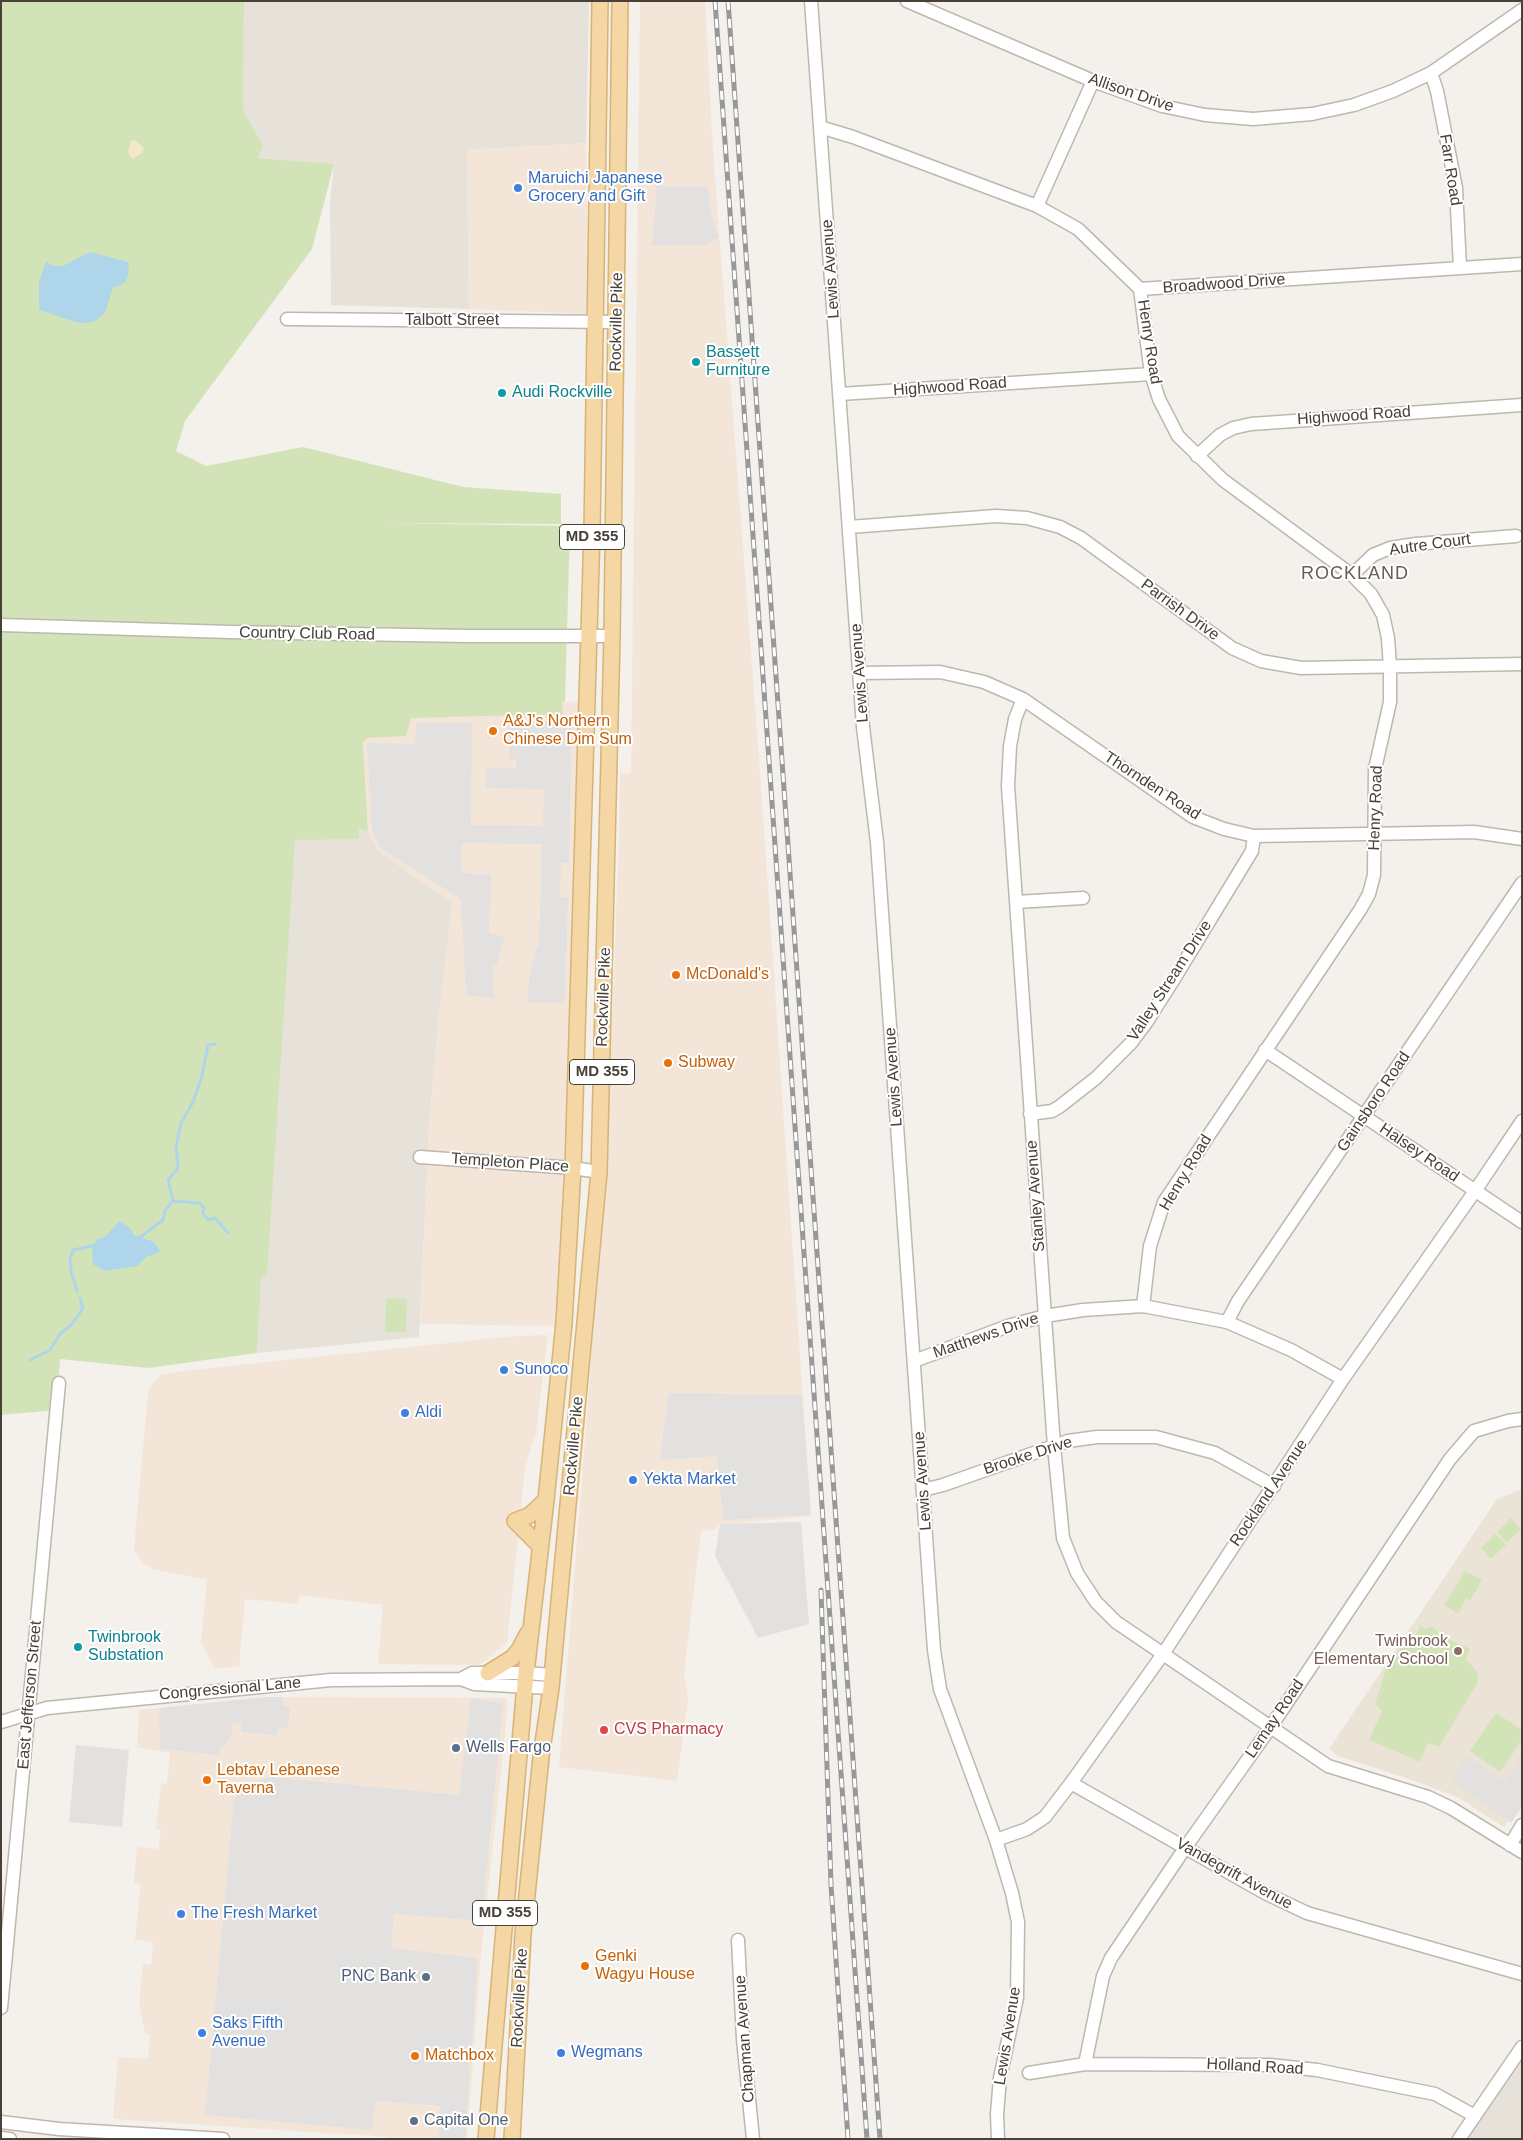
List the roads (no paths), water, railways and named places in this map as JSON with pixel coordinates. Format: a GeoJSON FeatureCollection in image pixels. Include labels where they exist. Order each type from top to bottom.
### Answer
{"type":"FeatureCollection","features":[{"type":"Feature","properties":{"kind":"main road","name":"Rockville Pike"},"geometry":{"type":"LineString","coordinates":[[486,2139],[526,1680],[564,1323],[573,1168],[593,481],[600,1]]}},
{"type":"Feature","properties":{"kind":"main road","name":"Rockville Pike"},"geometry":{"type":"LineString","coordinates":[[512,2139],[522,1934],[552,1682],[599,1172],[612,636],[620,1]]}},
{"type":"Feature","properties":{"kind":"main road"},"geometry":{"type":"LineString","coordinates":[[593,481],[614,482]]}},
{"type":"Feature","properties":{"kind":"main road"},"geometry":{"type":"LineString","coordinates":[[540,1546],[515,1521],[530,1515],[546,1500]]}},
{"type":"Feature","properties":{"kind":"main road"},"geometry":{"type":"LineString","coordinates":[[488,1673],[512,1658],[519,1650],[532,1625]]}},
{"type":"Feature","properties":{"kind":"street","name":"Lewis Avenue"},"geometry":{"type":"LineString","coordinates":[[812,1],[864,727],[877,842],[934,1650],[940,1689],[996,1840],[1012,1893],[1018,1922],[1019,1953],[1016,1998],[999,2084],[998,2139]]}},
{"type":"Feature","properties":{"kind":"street","name":"Allison Drive"},"geometry":{"type":"LineString","coordinates":[[907,1],[1093,81],[1162,106],[1205,115],[1253,119],[1312,114],[1354,105],[1393,91],[1431,73],[1522,10]]}},
{"type":"Feature","properties":{"kind":"street","name":"Farr Road"},"geometry":{"type":"LineString","coordinates":[[1431,73],[1437,91],[1456,188],[1460,268]]}},
{"type":"Feature","properties":{"kind":"street"},"geometry":{"type":"LineString","coordinates":[[1037,206],[1093,81]]}},
{"type":"Feature","properties":{"kind":"street","name":"Broadwood Drive"},"geometry":{"type":"LineString","coordinates":[[820,127],[853,137],[1037,206],[1078,229],[1140,289],[1522,264]]}},
{"type":"Feature","properties":{"kind":"street","name":"Henry Road"},"geometry":{"type":"LineString","coordinates":[[1140,289],[1151,374],[1158,399],[1178,436],[1223,480],[1352,575],[1371,594],[1383,615],[1388,638],[1390,667],[1390,702],[1375,769],[1374,875],[1369,894],[1164,1202],[1150,1246],[1143,1306]]}},
{"type":"Feature","properties":{"kind":"street","name":"Talbott Street"},"geometry":{"type":"LineString","coordinates":[[287,319],[617,322]]}},
{"type":"Feature","properties":{"kind":"street","name":"Highwood Road"},"geometry":{"type":"LineString","coordinates":[[840,394],[1151,374]]}},
{"type":"Feature","properties":{"kind":"street","name":"Highwood Road"},"geometry":{"type":"LineString","coordinates":[[1197,456],[1220,435],[1233,428],[1251,424],[1522,405]]}},
{"type":"Feature","properties":{"kind":"street","name":"Parrish Drive"},"geometry":{"type":"LineString","coordinates":[[849,528],[996,516],[1027,518],[1060,527],[1081,538],[1232,648],[1261,662],[1301,668],[1522,664]]}},
{"type":"Feature","properties":{"kind":"street","name":"Autre Court"},"geometry":{"type":"LineString","coordinates":[[1352,575],[1373,555],[1390,548],[1416,544],[1516,536]]}},
{"type":"Feature","properties":{"kind":"street","name":"Country Club Road"},"geometry":{"type":"LineString","coordinates":[[1,625],[230,632],[612,636]]}},
{"type":"Feature","properties":{"kind":"street","name":"Thornden Road"},"geometry":{"type":"LineString","coordinates":[[860,673],[940,672],[984,682],[1023,699],[1193,816],[1224,829],[1254,836],[1375,832],[1474,832],[1522,839]]}},
{"type":"Feature","properties":{"kind":"street","name":"Stanley Avenue"},"geometry":{"type":"LineString","coordinates":[[1023,699],[1013,728],[1008,786],[1054,1446],[1063,1538],[1077,1573],[1096,1602],[1116,1622],[1328,1766],[1428,1797],[1451,1808],[1522,1852]]}},
{"type":"Feature","properties":{"kind":"street","name":"Valley Stream Drive"},"geometry":{"type":"LineString","coordinates":[[1030,1114],[1052,1111],[1060,1107],[1096,1078],[1131,1043],[1174,980],[1252,852],[1254,836]]}},
{"type":"Feature","properties":{"kind":"street","name":"Gainsboro Road"},"geometry":{"type":"LineString","coordinates":[[1227,1322],[1238,1301],[1522,883]]}},
{"type":"Feature","properties":{"kind":"street"},"geometry":{"type":"LineString","coordinates":[[1016,902],[1083,898]]}},
{"type":"Feature","properties":{"kind":"street","name":"Halsey Road"},"geometry":{"type":"LineString","coordinates":[[1266,1050],[1522,1222]]}},
{"type":"Feature","properties":{"kind":"street","name":"Rockland Avenue"},"geometry":{"type":"LineString","coordinates":[[996,1840],[1027,1829],[1045,1817],[1071,1783],[1163,1654],[1343,1380],[1522,1121]]}},
{"type":"Feature","properties":{"kind":"street","name":"Templeton Place"},"geometry":{"type":"LineString","coordinates":[[420,1157],[573,1168],[599,1172]]}},
{"type":"Feature","properties":{"kind":"street","name":"Matthews Drive"},"geometry":{"type":"LineString","coordinates":[[914,1361],[1011,1325],[1045,1316],[1083,1310],[1143,1306],[1227,1322],[1290,1350],[1343,1380]]}},
{"type":"Feature","properties":{"kind":"street","name":"East Jefferson Street"},"geometry":{"type":"LineString","coordinates":[[1,2008],[58,1383]]}},
{"type":"Feature","properties":{"kind":"street","name":"Lemay Road"},"geometry":{"type":"LineString","coordinates":[[1085,2064],[1103,1976],[1111,1958],[1185,1848],[1270,1728],[1450,1458],[1474,1431],[1522,1419]]}},
{"type":"Feature","properties":{"kind":"street","name":"Brooke Drive"},"geometry":{"type":"LineString","coordinates":[[923,1490],[943,1485],[1068,1441],[1097,1437],[1156,1437],[1215,1453],[1274,1486]]}},
{"type":"Feature","properties":{"kind":"street","name":"Congressional Lane"},"geometry":{"type":"LineString","coordinates":[[461,1679],[472,1673],[488,1673],[526,1680],[552,1682]]}},
{"type":"Feature","properties":{"kind":"street","name":"Congressional Lane"},"geometry":{"type":"LineString","coordinates":[[1,1722],[56,1707],[331,1680],[461,1679],[474,1684],[526,1680]]}},
{"type":"Feature","properties":{"kind":"street","name":"Vandegrift Avenue"},"geometry":{"type":"LineString","coordinates":[[1071,1783],[1265,1894],[1307,1913],[1522,1974]]}},
{"type":"Feature","properties":{"kind":"street"},"geometry":{"type":"LineString","coordinates":[[1510,1845],[1522,1825]]}},
{"type":"Feature","properties":{"kind":"street","name":"Chapman Avenue"},"geometry":{"type":"LineString","coordinates":[[738,1940],[743,2039],[753,2139]]}},
{"type":"Feature","properties":{"kind":"street"},"geometry":{"type":"LineString","coordinates":[[1459,2139],[1522,2046]]}},
{"type":"Feature","properties":{"kind":"street","name":"Holland Road"},"geometry":{"type":"LineString","coordinates":[[1028,2073],[1085,2064],[1270,2065],[1316,2070],[1435,2094],[1475,2116]]}},
{"type":"Feature","properties":{"kind":"street"},"geometry":{"type":"LineString","coordinates":[[1,2122],[58,2129],[223,2139]]}},
{"type":"Feature","properties":{"kind":"street"},"geometry":{"type":"LineString","coordinates":[[1,2138],[10,2139]]}},
{"type":"Feature","properties":{"kind":"water"},"geometry":{"type":"Polygon","coordinates":[[[90,252],[128,262],[129,272],[126,281],[119,286],[113,287],[105,313],[93,322],[79,323],[39,310],[39,282],[46,261],[53,266],[63,266],[90,252]]]}},
{"type":"Feature","properties":{"kind":"water"},"geometry":{"type":"Polygon","coordinates":[[[119,1221],[129,1227],[134,1235],[154,1242],[160,1251],[148,1256],[137,1266],[104,1271],[93,1264],[92,1251],[96,1240],[106,1236],[119,1221]]]}},
{"type":"Feature","properties":{"kind":"waterway"},"geometry":{"type":"LineString","coordinates":[[173,1201],[168,1180],[178,1168],[176,1147],[181,1123],[193,1102],[202,1076],[208,1045],[215,1044]]}},
{"type":"Feature","properties":{"kind":"waterway"},"geometry":{"type":"LineString","coordinates":[[138,1239],[163,1220],[165,1210],[173,1201],[200,1203],[204,1208],[203,1213],[208,1220],[215,1218],[228,1233]]}},
{"type":"Feature","properties":{"kind":"waterway"},"geometry":{"type":"LineString","coordinates":[[77,1291],[71,1271],[70,1258],[73,1250],[97,1245]]}},
{"type":"Feature","properties":{"kind":"waterway"},"geometry":{"type":"LineString","coordinates":[[30,1360],[50,1350],[60,1334],[72,1324],[83,1308],[80,1298]]}},
{"type":"Feature","properties":{"kind":"railway"},"geometry":{"type":"LineString","coordinates":[[715,1],[867,2139]]}},
{"type":"Feature","properties":{"kind":"railway"},"geometry":{"type":"LineString","coordinates":[[728,1],[880,2139]]}},
{"type":"Feature","properties":{"kind":"railway"},"geometry":{"type":"LineString","coordinates":[[821,1590],[831,1885],[848,2139]]}},
{"type":"Feature","properties":{"kind":"place","name":"Maruichi Japanese Grocery and Gift"},"geometry":{"type":"Point","coordinates":[518,188]}},
{"type":"Feature","properties":{"kind":"place","name":"Bassett Furniture"},"geometry":{"type":"Point","coordinates":[696,362]}},
{"type":"Feature","properties":{"kind":"place","name":"Audi Rockville"},"geometry":{"type":"Point","coordinates":[502,393]}},
{"type":"Feature","properties":{"kind":"place","name":"A&J's Northern Chinese Dim Sum"},"geometry":{"type":"Point","coordinates":[493,731]}},
{"type":"Feature","properties":{"kind":"place","name":"McDonald's"},"geometry":{"type":"Point","coordinates":[676,975]}},
{"type":"Feature","properties":{"kind":"place","name":"Subway"},"geometry":{"type":"Point","coordinates":[668,1063]}},
{"type":"Feature","properties":{"kind":"place","name":"Sunoco"},"geometry":{"type":"Point","coordinates":[504,1370]}},
{"type":"Feature","properties":{"kind":"place","name":"Aldi"},"geometry":{"type":"Point","coordinates":[405,1413]}},
{"type":"Feature","properties":{"kind":"place","name":"Yekta Market"},"geometry":{"type":"Point","coordinates":[633,1480]}},
{"type":"Feature","properties":{"kind":"place","name":"Twinbrook Substation"},"geometry":{"type":"Point","coordinates":[78,1647]}},
{"type":"Feature","properties":{"kind":"place","name":"Twinbrook Elementary School"},"geometry":{"type":"Point","coordinates":[1458,1651]}},
{"type":"Feature","properties":{"kind":"place","name":"CVS Pharmacy"},"geometry":{"type":"Point","coordinates":[604,1730]}},
{"type":"Feature","properties":{"kind":"place","name":"Wells Fargo"},"geometry":{"type":"Point","coordinates":[456,1748]}},
{"type":"Feature","properties":{"kind":"place","name":"Lebtav Lebanese Taverna"},"geometry":{"type":"Point","coordinates":[207,1780]}},
{"type":"Feature","properties":{"kind":"place","name":"The Fresh Market"},"geometry":{"type":"Point","coordinates":[181,1914]}},
{"type":"Feature","properties":{"kind":"place","name":"Genki Wagyu House"},"geometry":{"type":"Point","coordinates":[585,1966]}},
{"type":"Feature","properties":{"kind":"place","name":"PNC Bank"},"geometry":{"type":"Point","coordinates":[426,1977]}},
{"type":"Feature","properties":{"kind":"place","name":"Saks Fifth Avenue"},"geometry":{"type":"Point","coordinates":[202,2033]}},
{"type":"Feature","properties":{"kind":"place","name":"Wegmans"},"geometry":{"type":"Point","coordinates":[561,2053]}},
{"type":"Feature","properties":{"kind":"place","name":"Matchbox"},"geometry":{"type":"Point","coordinates":[415,2056]}},
{"type":"Feature","properties":{"kind":"place","name":"Capital One"},"geometry":{"type":"Point","coordinates":[414,2121]}},
{"type":"Feature","properties":{"kind":"district","name":"ROCKLAND"},"geometry":{"type":"Point","coordinates":[1355,574]}}]}
